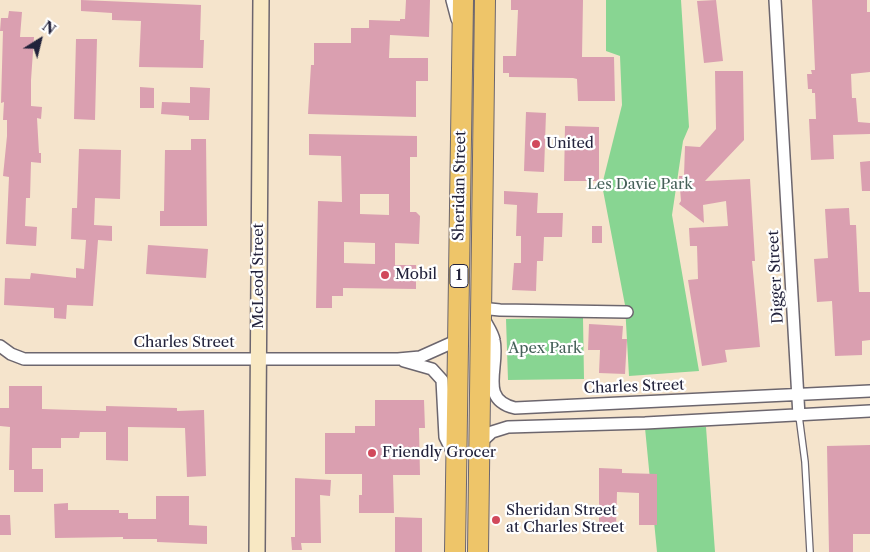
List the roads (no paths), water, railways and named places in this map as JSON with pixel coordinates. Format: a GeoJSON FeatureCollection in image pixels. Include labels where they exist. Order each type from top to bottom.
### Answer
{"type":"FeatureCollection","features":[{"type":"Feature","properties":{"kind":"highway","name":"Sheridan Street"},"geometry":{"type":"LineString","coordinates":[[455,552],[458,463],[463,0]]}},
{"type":"Feature","properties":{"kind":"highway","name":"Sheridan Street"},"geometry":{"type":"LineString","coordinates":[[478,552],[484,0]]}},
{"type":"Feature","properties":{"kind":"street","name":"McLeod Street"},"geometry":{"type":"LineString","coordinates":[[257,552],[261,0]]}},
{"type":"Feature","properties":{"kind":"street"},"geometry":{"type":"LineString","coordinates":[[452,0],[462,35]]}},
{"type":"Feature","properties":{"kind":"street","name":"Digger Street"},"geometry":{"type":"LineString","coordinates":[[775,0],[798,416]]}},
{"type":"Feature","properties":{"kind":"street","name":"Charles Street"},"geometry":{"type":"LineString","coordinates":[[480,308],[494,340],[493,388],[496,398],[500,403],[515,408],[870,391]]}},
{"type":"Feature","properties":{"kind":"street"},"geometry":{"type":"LineString","coordinates":[[480,308],[627,312]]}},
{"type":"Feature","properties":{"kind":"street","name":"Charles Street"},"geometry":{"type":"LineString","coordinates":[[1,347],[24,359],[398,359],[420,357],[458,340]]}},
{"type":"Feature","properties":{"kind":"street","name":"Charles Street"},"geometry":{"type":"LineString","coordinates":[[398,359],[432,369],[442,380],[444,437],[458,463]]}},
{"type":"Feature","properties":{"kind":"street"},"geometry":{"type":"LineString","coordinates":[[531,406],[532,426]]}},
{"type":"Feature","properties":{"kind":"street"},"geometry":{"type":"LineString","coordinates":[[478,445],[500,429],[532,426],[798,416],[870,411]]}},
{"type":"Feature","properties":{"kind":"lane","name":"Digger Street"},"geometry":{"type":"LineString","coordinates":[[798,416],[805,462],[810,552]]}},
{"type":"Feature","properties":{"kind":"place","name":"United"},"geometry":{"type":"Point","coordinates":[536,144]}},
{"type":"Feature","properties":{"kind":"place","name":"Mobil"},"geometry":{"type":"Point","coordinates":[385,275]}},
{"type":"Feature","properties":{"kind":"place","name":"Friendly Grocer"},"geometry":{"type":"Point","coordinates":[372,453]}},
{"type":"Feature","properties":{"kind":"place","name":"Sheridan Street at Charles Street"},"geometry":{"type":"Point","coordinates":[496,520]}},
{"type":"Feature","properties":{"kind":"park label","name":"Les Davie Park"},"geometry":{"type":"Point","coordinates":[640,185]}},
{"type":"Feature","properties":{"kind":"park label","name":"Apex Park"},"geometry":{"type":"Point","coordinates":[545,349]}}]}
